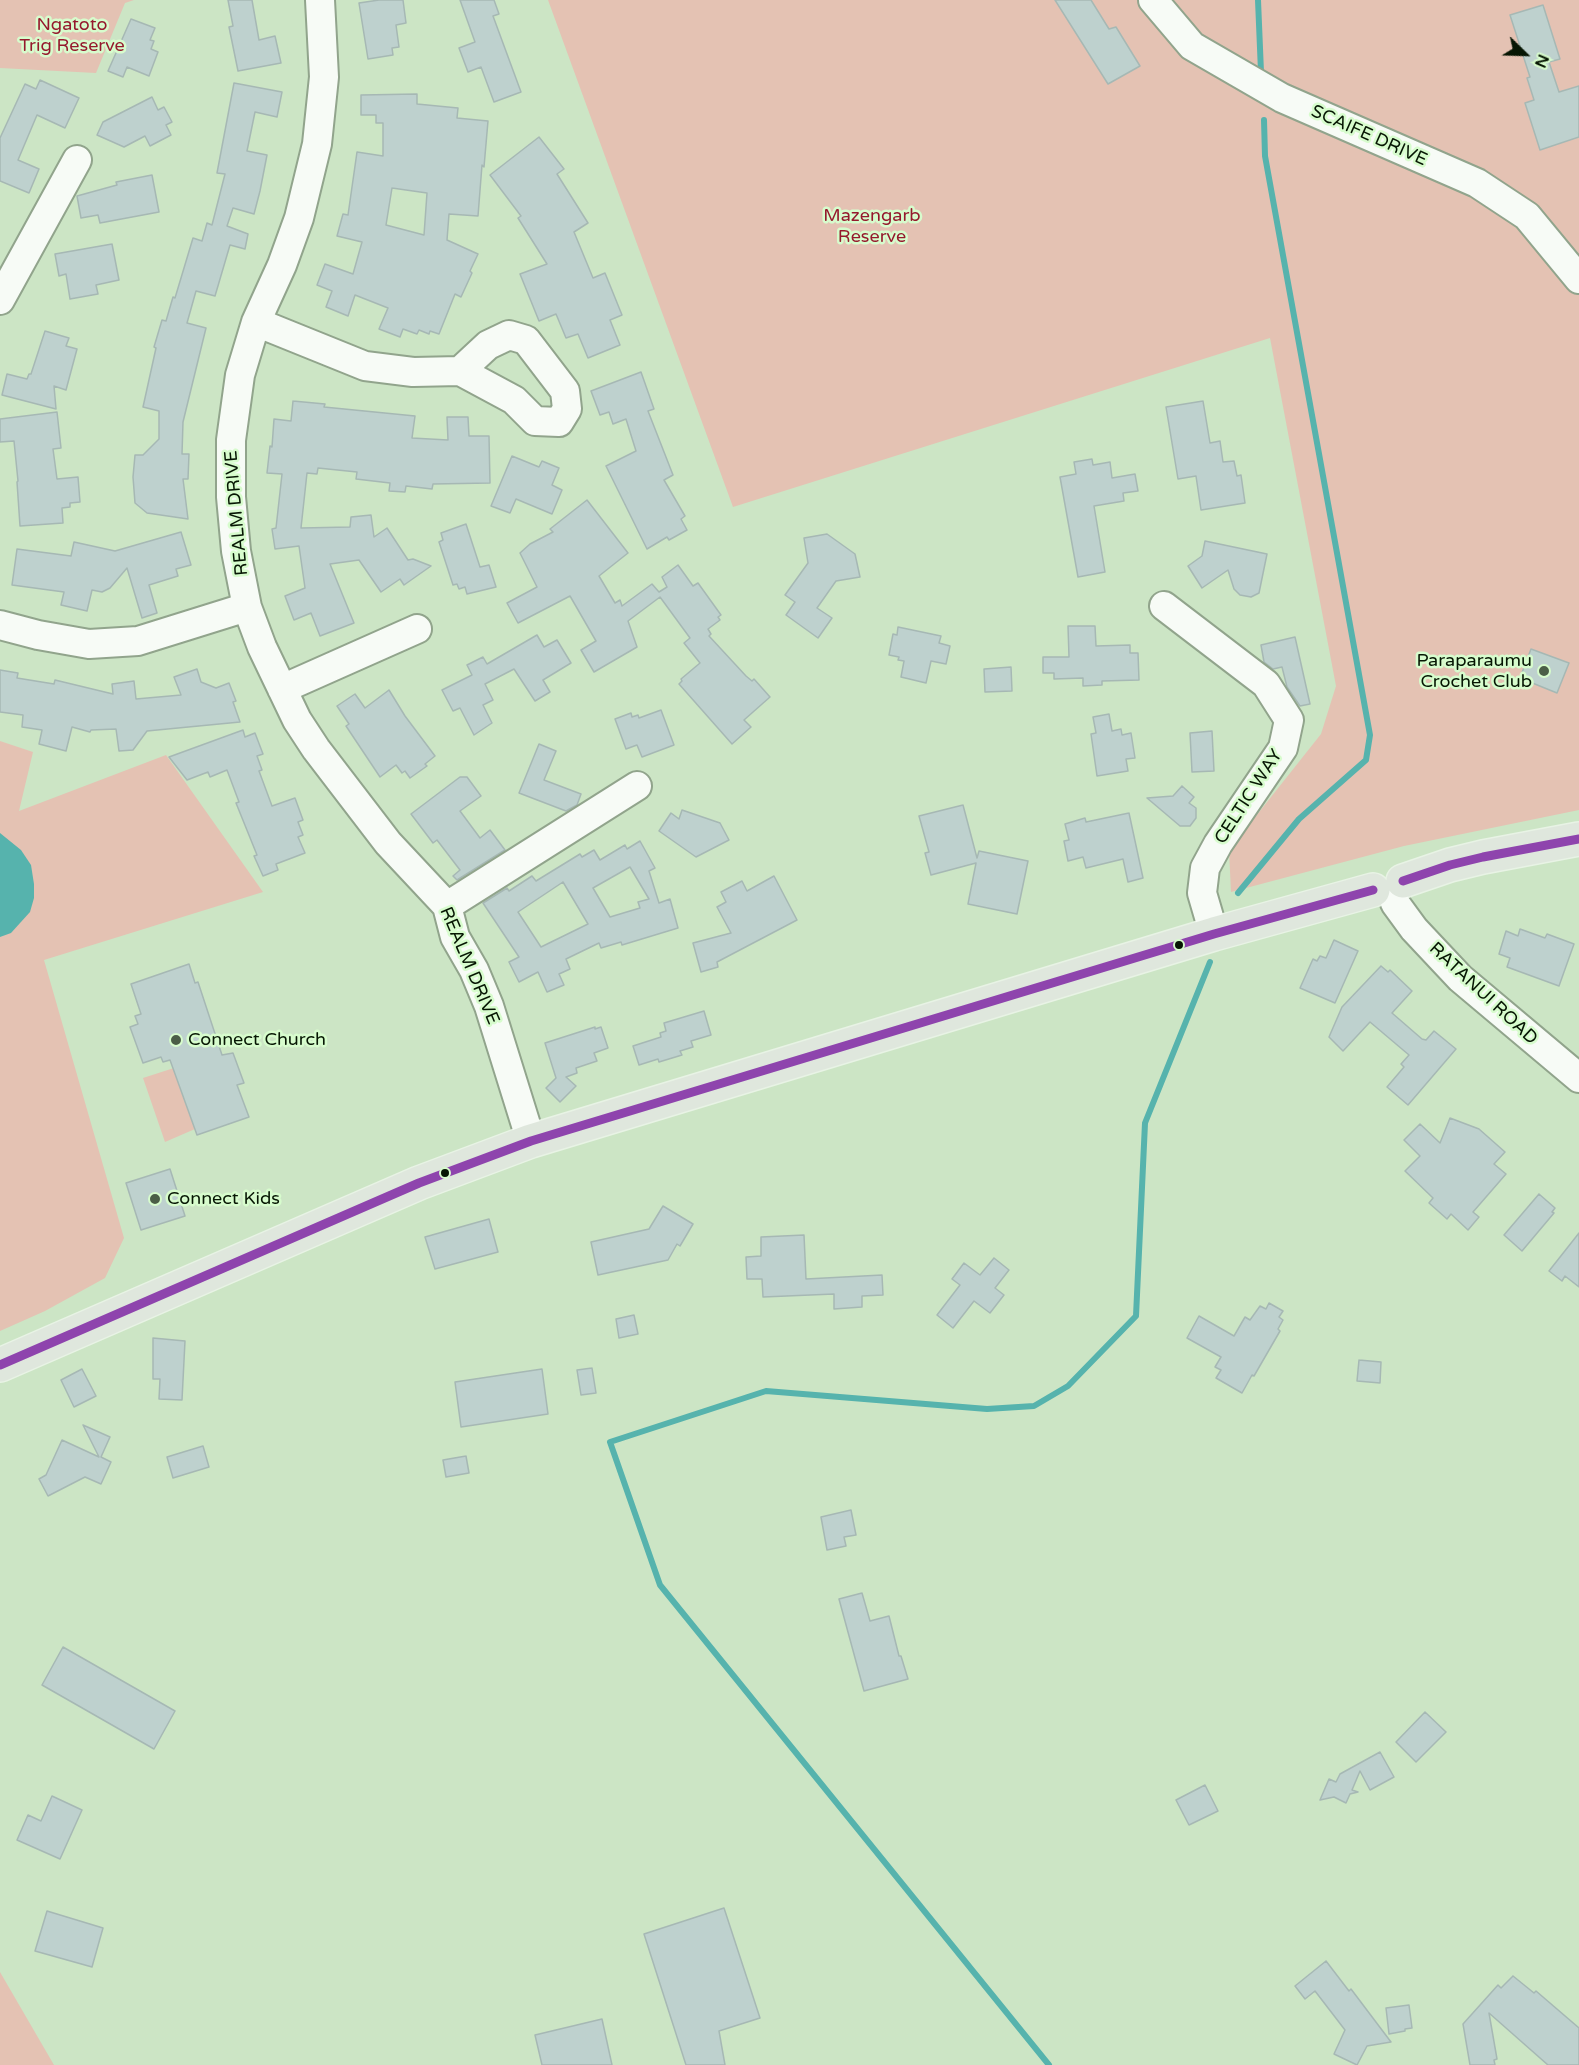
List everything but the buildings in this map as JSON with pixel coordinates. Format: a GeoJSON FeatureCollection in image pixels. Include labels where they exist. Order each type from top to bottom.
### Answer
{"type":"FeatureCollection","features":[{"type":"Feature","properties":{"kind":"main road"},"geometry":{"type":"LineString","coordinates":[[0,1365],[419,1183],[531,1141],[1214,934],[1390,891],[1484,857],[1579,839]]}},
{"type":"Feature","properties":{"kind":"street","name":"REALM DRIVE"},"geometry":{"type":"LineString","coordinates":[[320,0],[324,77],[318,144],[299,218],[282,265],[256,322],[240,375],[231,440],[231,497],[236,551],[247,607],[262,647],[297,720],[316,749],[388,843],[447,906],[455,937],[474,970],[489,1006],[531,1141]]}},
{"type":"Feature","properties":{"kind":"street","name":"SCAIFE DRIVE"},"geometry":{"type":"LineString","coordinates":[[1153,0],[1192,46],[1282,98],[1477,183],[1527,216],[1579,279]]}},
{"type":"Feature","properties":{"kind":"street"},"geometry":{"type":"LineString","coordinates":[[6,290],[77,160]]}},
{"type":"Feature","properties":{"kind":"street"},"geometry":{"type":"LineString","coordinates":[[256,322],[365,366],[413,372],[460,370]]}},
{"type":"Feature","properties":{"kind":"street","name":"CELTIC WAY"},"geometry":{"type":"LineString","coordinates":[[1164,606],[1266,684],[1289,720],[1283,748],[1218,844],[1205,868],[1202,892],[1214,934]]}},
{"type":"Feature","properties":{"kind":"street"},"geometry":{"type":"LineString","coordinates":[[0,625],[88,644],[138,641],[247,607]]}},
{"type":"Feature","properties":{"kind":"street"},"geometry":{"type":"LineString","coordinates":[[282,689],[417,629]]}},
{"type":"Feature","properties":{"kind":"street"},"geometry":{"type":"LineString","coordinates":[[447,906],[637,786]]}},
{"type":"Feature","properties":{"kind":"street","name":"RATANUI ROAD"},"geometry":{"type":"LineString","coordinates":[[1390,891],[1414,929],[1460,978],[1579,1078]]}},
{"type":"Feature","properties":{"kind":"green space","name":"Ngatoto Trig Reserve"},"geometry":{"type":"Polygon","coordinates":[[[0,0],[134,0],[125,3],[96,73],[0,68],[0,0]]]}},
{"type":"Feature","properties":{"kind":"green space","name":"Mazengarb Reserve"},"geometry":{"type":"Polygon","coordinates":[[[548,0],[1579,0],[1579,810],[1404,846],[1231,892],[1229,850],[1321,734],[1336,686],[1270,338],[733,507],[548,0]]]}},
{"type":"Feature","properties":{"kind":"green space"},"geometry":{"type":"Polygon","coordinates":[[[0,741],[33,752],[19,811],[166,755],[263,892],[44,960],[124,1238],[105,1278],[45,1311],[0,1331],[0,741]]]}},
{"type":"Feature","properties":{"kind":"green space"},"geometry":{"type":"Polygon","coordinates":[[[177,1067],[177,1079],[195,1129],[165,1142],[143,1078],[177,1067]]]}},
{"type":"Feature","properties":{"kind":"green space"},"geometry":{"type":"Polygon","coordinates":[[[0,1972],[54,2065],[0,2065],[0,1972]]]}},
{"type":"Feature","properties":{"kind":"water"},"geometry":{"type":"Polygon","coordinates":[[[0,833],[21,850],[31,865],[34,898],[30,912],[11,933],[0,937],[0,833]]]}},
{"type":"Feature","properties":{"kind":"waterway"},"geometry":{"type":"LineString","coordinates":[[1258,0],[1261,72]]}},
{"type":"Feature","properties":{"kind":"waterway"},"geometry":{"type":"LineString","coordinates":[[1238,893],[1299,819],[1366,760],[1370,735],[1265,156],[1264,120]]}},
{"type":"Feature","properties":{"kind":"waterway"},"geometry":{"type":"LineString","coordinates":[[1049,2065],[660,1585],[610,1442],[766,1391],[987,1409],[1034,1406],[1068,1386],[1136,1316],[1145,1123],[1210,962]]}},
{"type":"Feature","properties":{"kind":"transit line"},"geometry":{"type":"LineString","coordinates":[[1403,881],[1450,865],[1483,857],[1579,839]]}},
{"type":"Feature","properties":{"kind":"transit line"},"geometry":{"type":"LineString","coordinates":[[0,1365],[419,1183],[531,1141],[1214,934],[1373,890]]}},
{"type":"Feature","properties":{"kind":"place","name":"Paraparaumu Crochet Club"},"geometry":{"type":"Point","coordinates":[1544,671]}},
{"type":"Feature","properties":{"kind":"place","name":"Connect Church"},"geometry":{"type":"Point","coordinates":[176,1040]}},
{"type":"Feature","properties":{"kind":"place","name":"Connect Kids"},"geometry":{"type":"Point","coordinates":[155,1199]}}]}
